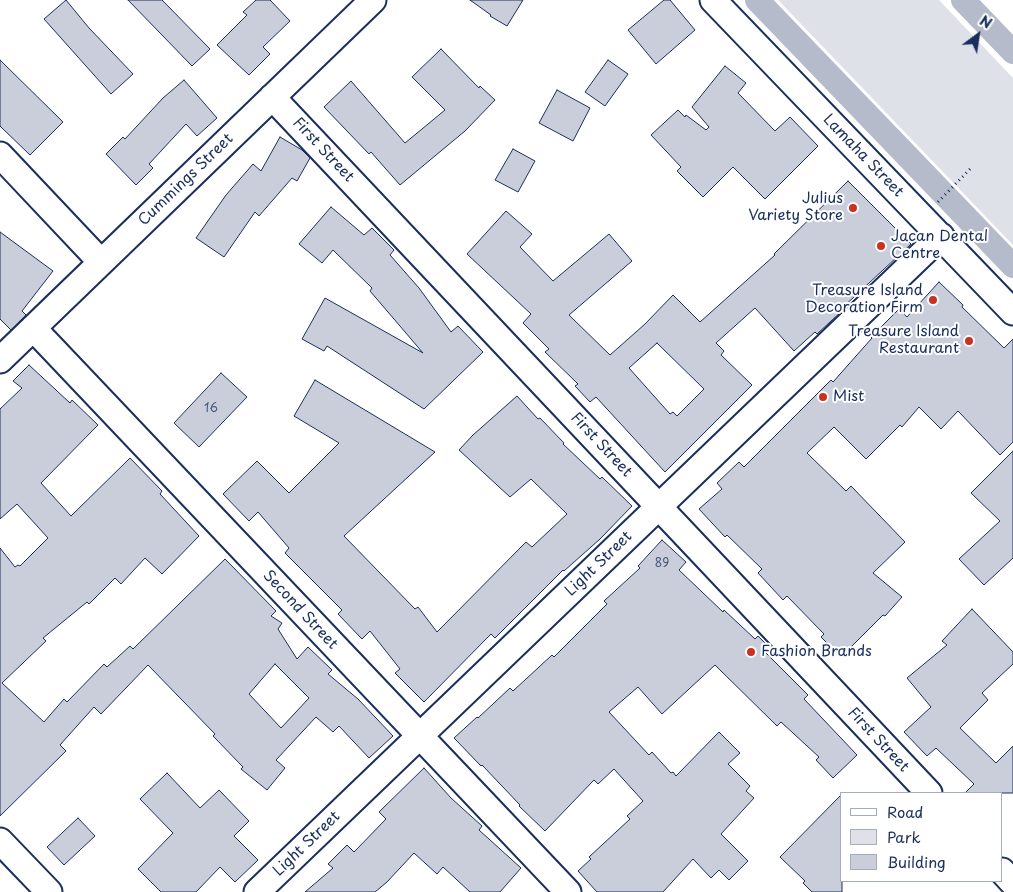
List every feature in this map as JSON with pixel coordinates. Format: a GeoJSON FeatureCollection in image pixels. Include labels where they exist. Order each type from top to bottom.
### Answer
{"type":"FeatureCollection","features":[{"type":"Feature","properties":{"kind":"street","name":"Cummings Street"},"geometry":{"type":"LineString","coordinates":[[0,360],[373,0]]}},
{"type":"Feature","properties":{"kind":"street","name":"Lamaha Street"},"geometry":{"type":"LineString","coordinates":[[713,0],[1013,312]]}},
{"type":"Feature","properties":{"kind":"street","name":"First Street"},"geometry":{"type":"LineString","coordinates":[[272,97],[928,792]]}},
{"type":"Feature","properties":{"kind":"street"},"geometry":{"type":"LineString","coordinates":[[0,155],[102,262]]}},
{"type":"Feature","properties":{"kind":"street","name":"Light Street"},"geometry":{"type":"LineString","coordinates":[[257,892],[941,236]]}},
{"type":"Feature","properties":{"kind":"street","name":"Second Street"},"geometry":{"type":"LineString","coordinates":[[33,328],[568,892]]}},
{"type":"Feature","properties":{"kind":"street"},"geometry":{"type":"LineString","coordinates":[[0,841],[49,892]]}},
{"type":"Feature","properties":{"kind":"street"},"geometry":{"type":"LineString","coordinates":[[1003,872],[1013,883]]}},
{"type":"Feature","properties":{"kind":"path"},"geometry":{"type":"LineString","coordinates":[[935,205],[972,167]]}},
{"type":"Feature","properties":{"kind":"green space"},"geometry":{"type":"Polygon","coordinates":[[[778,0],[939,0],[1013,78],[1013,245],[778,0]]]}},
{"type":"Feature","properties":{"kind":"building"},"geometry":{"type":"Polygon","coordinates":[[[66,0],[89,28],[133,74],[111,94],[44,19],[66,0]]]}},
{"type":"Feature","properties":{"kind":"building"},"geometry":{"type":"Polygon","coordinates":[[[128,0],[162,0],[210,49],[192,66],[128,0]]]}},
{"type":"Feature","properties":{"kind":"building"},"geometry":{"type":"Polygon","coordinates":[[[256,0],[270,0],[290,21],[263,47],[270,54],[249,75],[217,45],[247,15],[243,12],[256,0]]]}},
{"type":"Feature","properties":{"kind":"building"},"geometry":{"type":"Polygon","coordinates":[[[470,0],[523,0],[507,26],[490,16],[470,0]]]}},
{"type":"Feature","properties":{"kind":"building"},"geometry":{"type":"Polygon","coordinates":[[[664,0],[670,0],[695,30],[656,64],[628,30],[664,0]]]}},
{"type":"Feature","properties":{"kind":"building"},"geometry":{"type":"Polygon","coordinates":[[[441,49],[479,88],[480,86],[495,100],[465,131],[400,185],[371,152],[369,154],[324,107],[351,81],[405,143],[445,110],[412,77],[441,49]]]}},
{"type":"Feature","properties":{"kind":"building"},"geometry":{"type":"Polygon","coordinates":[[[0,60],[63,122],[30,155],[0,126],[0,60]]]}},
{"type":"Feature","properties":{"kind":"building"},"geometry":{"type":"Polygon","coordinates":[[[608,60],[628,74],[605,106],[585,92],[608,60]]]}},
{"type":"Feature","properties":{"kind":"building"},"geometry":{"type":"Polygon","coordinates":[[[725,66],[746,83],[738,93],[775,131],[790,117],[818,146],[765,199],[733,167],[703,197],[677,171],[681,167],[651,135],[678,110],[685,117],[686,115],[706,130],[709,127],[692,107],[725,66]]]}},
{"type":"Feature","properties":{"kind":"building"},"geometry":{"type":"Polygon","coordinates":[[[184,80],[217,118],[197,136],[186,124],[149,164],[153,168],[136,185],[106,154],[123,137],[125,139],[163,98],[184,80]]]}},
{"type":"Feature","properties":{"kind":"building"},"geometry":{"type":"Polygon","coordinates":[[[557,90],[590,108],[573,141],[539,123],[557,90]]]}},
{"type":"Feature","properties":{"kind":"building"},"geometry":{"type":"Polygon","coordinates":[[[280,137],[302,150],[310,158],[297,181],[292,178],[259,216],[255,212],[224,257],[196,238],[226,195],[253,164],[261,171],[280,137]]]}},
{"type":"Feature","properties":{"kind":"building"},"geometry":{"type":"Polygon","coordinates":[[[513,149],[535,161],[518,192],[495,180],[513,149]]]}},
{"type":"Feature","properties":{"kind":"building"},"geometry":{"type":"Polygon","coordinates":[[[848,181],[911,244],[817,334],[815,332],[794,351],[755,308],[716,343],[724,351],[721,355],[752,385],[665,472],[596,397],[590,402],[575,386],[578,384],[545,352],[549,349],[523,323],[531,314],[467,254],[506,211],[532,234],[520,247],[553,281],[609,234],[632,261],[569,315],[610,355],[645,324],[673,295],[700,322],[774,254],[848,181]],[[657,343],[629,368],[670,414],[673,412],[677,416],[704,389],[657,343]]]}},
{"type":"Feature","properties":{"kind":"building"},"geometry":{"type":"Polygon","coordinates":[[[331,207],[364,235],[372,228],[394,250],[390,255],[419,288],[451,332],[458,326],[483,352],[424,409],[327,346],[324,351],[302,339],[325,298],[423,353],[370,291],[372,288],[333,250],[322,263],[299,244],[331,207]]]}},
{"type":"Feature","properties":{"kind":"building"},"geometry":{"type":"Polygon","coordinates":[[[0,232],[53,271],[22,311],[26,315],[11,330],[0,319],[0,232]]]}},
{"type":"Feature","properties":{"kind":"building"},"geometry":{"type":"Polygon","coordinates":[[[939,282],[1004,348],[1013,339],[1013,442],[1000,455],[958,411],[941,429],[919,407],[902,427],[900,425],[866,459],[834,427],[807,453],[846,491],[851,486],[905,542],[873,573],[902,597],[885,616],[883,615],[841,657],[821,637],[824,634],[787,596],[783,600],[758,573],[762,569],[727,535],[725,537],[699,509],[722,489],[717,483],[739,462],[744,467],[831,380],[833,382],[871,337],[899,309],[907,317],[939,282]]]}},
{"type":"Feature","properties":{"kind":"building"},"geometry":{"type":"Polygon","coordinates":[[[29,365],[70,403],[72,400],[98,425],[41,483],[71,516],[130,458],[162,491],[160,494],[199,536],[162,574],[145,558],[121,584],[115,578],[89,604],[87,602],[43,638],[46,641],[2,683],[44,722],[64,699],[67,702],[104,664],[107,667],[130,646],[133,649],[225,559],[276,611],[271,616],[282,623],[278,629],[297,659],[308,647],[332,670],[328,674],[358,699],[393,736],[369,758],[339,726],[333,732],[316,717],[276,760],[285,768],[267,790],[241,769],[243,767],[213,736],[215,734],[148,665],[101,714],[94,707],[60,745],[66,751],[0,816],[0,548],[15,567],[20,566],[48,538],[17,504],[0,519],[0,409],[22,388],[13,381],[29,365]],[[275,664],[249,694],[281,728],[309,698],[275,664]]]}},
{"type":"Feature","properties":{"kind":"building"},"geometry":{"type":"Polygon","coordinates":[[[221,373],[247,397],[199,447],[174,423],[221,373]]]}},
{"type":"Feature","properties":{"kind":"building"},"geometry":{"type":"Polygon","coordinates":[[[315,380],[435,452],[344,536],[415,609],[418,607],[437,632],[526,542],[532,547],[567,514],[531,479],[510,497],[459,450],[517,396],[563,444],[600,479],[602,477],[632,506],[600,539],[563,570],[495,638],[491,634],[424,702],[395,673],[400,669],[370,631],[362,639],[338,614],[342,610],[285,553],[289,548],[258,512],[249,521],[223,494],[257,461],[289,493],[339,443],[294,416],[315,380]]]}},
{"type":"Feature","properties":{"kind":"building"},"geometry":{"type":"Polygon","coordinates":[[[1013,451],[1013,558],[984,585],[959,559],[1000,521],[971,493],[1013,451]]]}},
{"type":"Feature","properties":{"kind":"building"},"geometry":{"type":"Polygon","coordinates":[[[662,540],[686,562],[679,570],[723,612],[724,610],[755,639],[758,636],[770,648],[766,653],[808,695],[804,699],[857,755],[833,778],[816,760],[819,757],[781,722],[777,726],[715,665],[662,714],[638,687],[609,712],[649,755],[652,752],[671,773],[673,772],[676,776],[719,732],[740,753],[728,764],[750,786],[746,791],[754,798],[721,834],[748,861],[729,880],[719,870],[711,878],[693,859],[663,892],[597,892],[578,871],[591,859],[589,857],[630,819],[627,816],[643,801],[614,769],[598,784],[594,780],[545,831],[454,738],[510,688],[513,691],[552,655],[554,657],[607,604],[604,601],[640,568],[638,566],[662,540]]]}},
{"type":"Feature","properties":{"kind":"building"},"geometry":{"type":"Polygon","coordinates":[[[972,609],[1013,652],[1013,664],[982,693],[988,700],[960,728],[996,763],[1013,746],[1013,793],[966,792],[974,784],[936,748],[927,756],[904,732],[931,707],[907,678],[947,645],[942,641],[972,609]]]}},
{"type":"Feature","properties":{"kind":"building"},"geometry":{"type":"Polygon","coordinates":[[[424,768],[451,798],[482,826],[479,830],[521,868],[500,892],[470,892],[443,867],[437,874],[414,853],[375,892],[305,892],[333,868],[328,864],[347,845],[354,852],[386,819],[379,812],[424,768]]]}},
{"type":"Feature","properties":{"kind":"building"},"geometry":{"type":"Polygon","coordinates":[[[167,773],[200,808],[219,790],[249,821],[234,836],[258,860],[235,882],[220,867],[196,892],[161,892],[138,869],[173,833],[140,799],[167,773]]]}},
{"type":"Feature","properties":{"kind":"building"},"geometry":{"type":"Polygon","coordinates":[[[840,796],[840,882],[842,882],[842,892],[812,892],[803,883],[805,881],[780,857],[840,796]]]}},
{"type":"Feature","properties":{"kind":"building"},"geometry":{"type":"Polygon","coordinates":[[[78,818],[95,836],[64,865],[47,847],[78,818]]]}},
{"type":"Feature","properties":{"kind":"waterway"},"geometry":{"type":"LineString","coordinates":[[757,0],[1013,266]]}},
{"type":"Feature","properties":{"kind":"waterway"},"geometry":{"type":"LineString","coordinates":[[963,0],[1013,52]]}},
{"type":"Feature","properties":{"kind":"place","name":"Julius Variety Store"},"geometry":{"type":"Point","coordinates":[853,208]}},
{"type":"Feature","properties":{"kind":"place","name":"Jacan Dental Centre"},"geometry":{"type":"Point","coordinates":[881,246]}},
{"type":"Feature","properties":{"kind":"place","name":"Treasure Island Decoration Firm"},"geometry":{"type":"Point","coordinates":[933,300]}},
{"type":"Feature","properties":{"kind":"place","name":"Treasure Island Restaurant"},"geometry":{"type":"Point","coordinates":[969,341]}},
{"type":"Feature","properties":{"kind":"place","name":"Mist"},"geometry":{"type":"Point","coordinates":[823,397]}},
{"type":"Feature","properties":{"kind":"place","name":"Fashion Brands"},"geometry":{"type":"Point","coordinates":[751,652]}}]}
